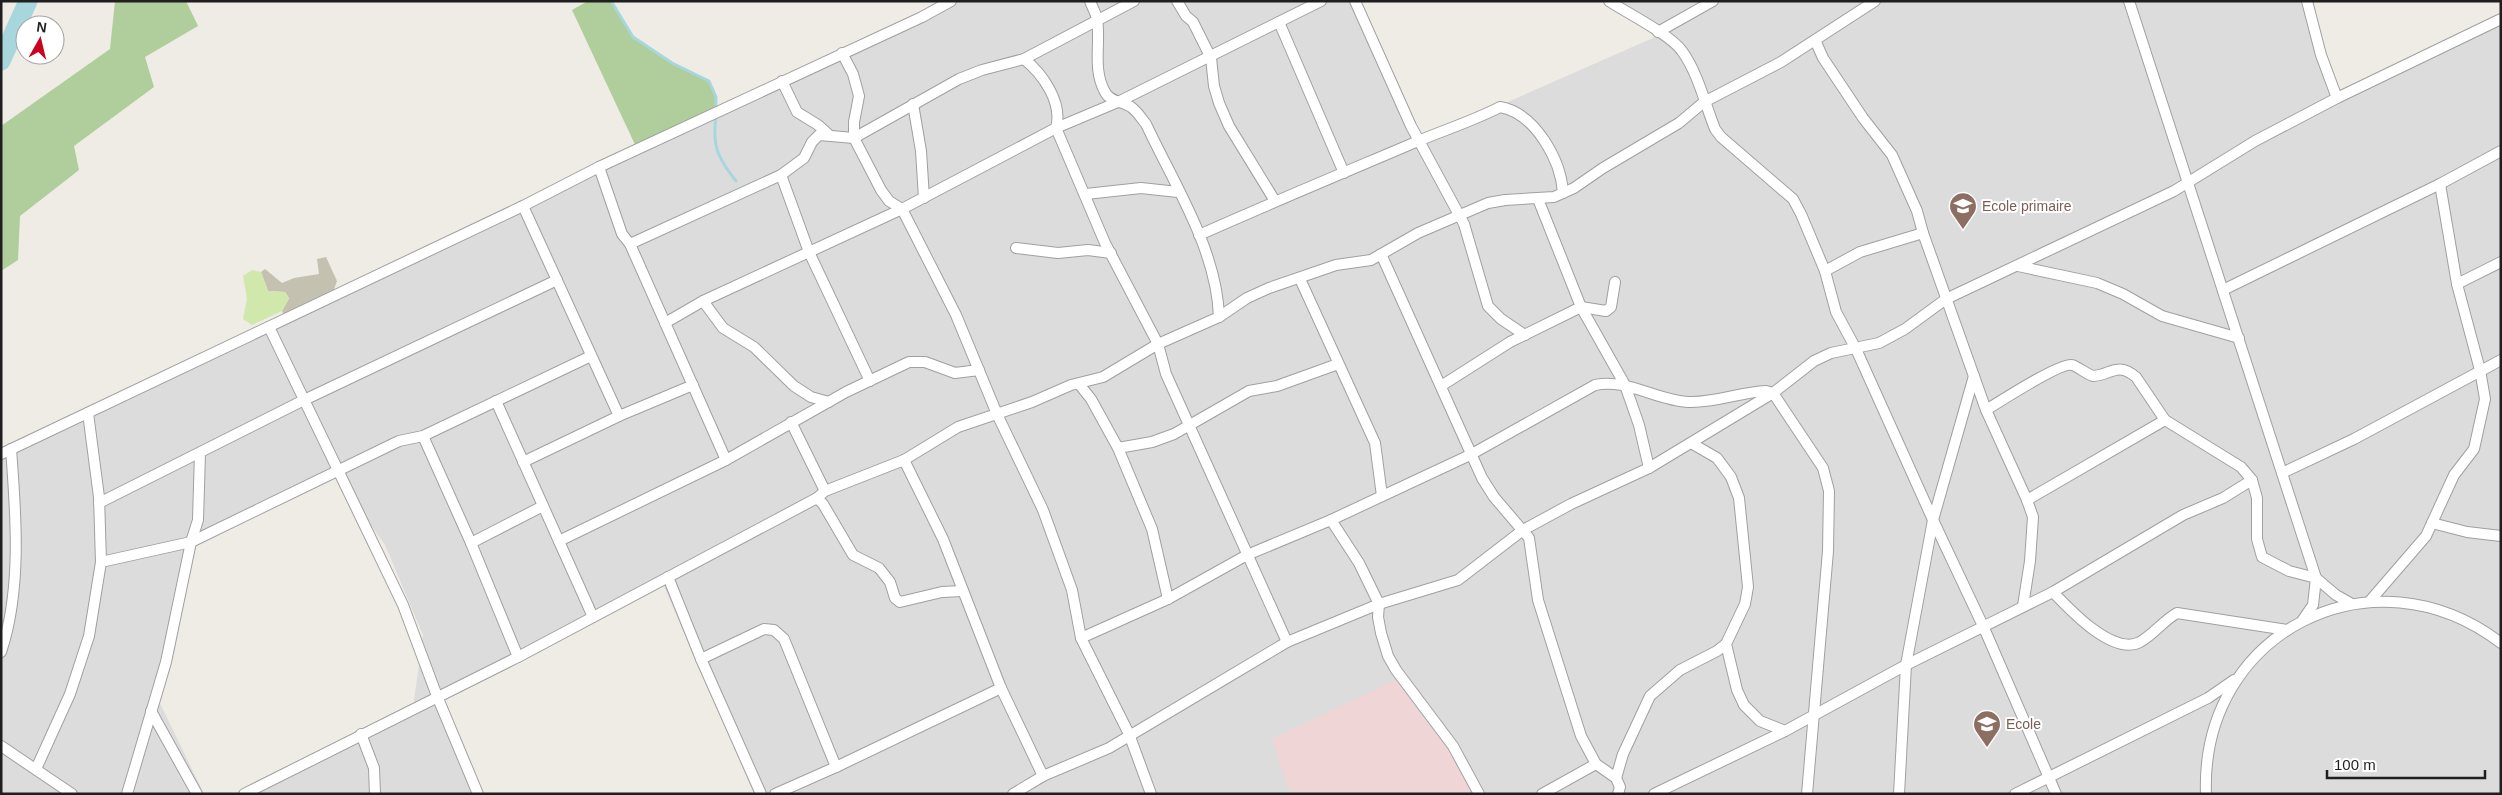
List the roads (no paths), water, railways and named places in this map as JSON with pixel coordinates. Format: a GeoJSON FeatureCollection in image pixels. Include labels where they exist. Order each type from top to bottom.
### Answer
{"type":"FeatureCollection","features":[{"type":"Feature","properties":{"kind":"street"},"geometry":{"type":"LineString","coordinates":[[1,652],[12,592],[16,519],[6,451],[269,327],[418,254],[523,206],[599,167],[906,25],[951,1]]}},
{"type":"Feature","properties":{"kind":"street"},"geometry":{"type":"LineString","coordinates":[[1090,1],[1097,19],[1096,51],[1100,78],[1108,97],[1129,106],[1139,113],[1200,235],[1217,284],[1220,317]]}},
{"type":"Feature","properties":{"kind":"street"},"geometry":{"type":"LineString","coordinates":[[630,244],[781,175],[804,158],[814,138],[819,135],[854,138],[969,74],[1024,59],[1134,1]]}},
{"type":"Feature","properties":{"kind":"street"},"geometry":{"type":"LineString","coordinates":[[1177,1],[1186,16],[1194,22],[1211,58],[1219,103],[1240,146],[1275,201]]}},
{"type":"Feature","properties":{"kind":"street"},"geometry":{"type":"LineString","coordinates":[[665,323],[703,301],[902,209],[1056,128],[1118,102],[1211,58],[1321,1]]}},
{"type":"Feature","properties":{"kind":"street"},"geometry":{"type":"LineString","coordinates":[[1355,1],[1419,141],[1460,214],[1474,250],[1488,306],[1501,319],[1525,335]]}},
{"type":"Feature","properties":{"kind":"street"},"geometry":{"type":"LineString","coordinates":[[1609,1],[1673,41],[1682,50],[1692,69],[1715,129],[1721,137],[1793,199],[1825,272],[1836,312],[1856,349],[1984,628],[2056,794]]}},
{"type":"Feature","properties":{"kind":"street"},"geometry":{"type":"LineString","coordinates":[[1658,32],[1713,1]]}},
{"type":"Feature","properties":{"kind":"street"},"geometry":{"type":"LineString","coordinates":[[244,794],[518,657],[816,498],[825,491],[904,460],[958,427],[1103,377],[1158,344],[1220,317],[1247,298],[1269,288],[1300,279],[1336,265],[1371,260],[1460,214],[1505,200],[1538,199],[1562,193],[1679,123],[1704,102],[1781,62],[1875,1]]}},
{"type":"Feature","properties":{"kind":"street"},"geometry":{"type":"LineString","coordinates":[[2129,1],[2316,578],[2313,605],[2302,621]]}},
{"type":"Feature","properties":{"kind":"street"},"geometry":{"type":"LineString","coordinates":[[2307,1],[2322,55],[2337,98]]}},
{"type":"Feature","properties":{"kind":"street"},"geometry":{"type":"LineString","coordinates":[[1013,794],[1043,776],[1109,748],[1129,734],[1287,642],[1379,604],[1458,580],[1523,530],[1571,504],[1648,468],[1773,393],[1814,361],[1831,353],[1856,349],[1879,342],[1905,329],[1946,299],[2018,266],[2079,234],[2174,191],[2256,141],[2337,98],[2501,19]]}},
{"type":"Feature","properties":{"kind":"street"},"geometry":{"type":"LineString","coordinates":[[1279,22],[1344,173]]}},
{"type":"Feature","properties":{"kind":"street"},"geometry":{"type":"LineString","coordinates":[[1815,40],[1823,58],[1863,118],[1892,155],[1917,211],[1923,233],[1986,410],[2027,500],[2033,517],[2030,561],[2023,606]]}},
{"type":"Feature","properties":{"kind":"street"},"geometry":{"type":"LineString","coordinates":[[842,53],[853,74],[859,96],[854,122],[854,138],[881,190],[889,200],[902,209],[956,315],[997,414],[1043,510],[1072,590],[1081,638],[1129,734],[1151,794]]}},
{"type":"Feature","properties":{"kind":"street"},"geometry":{"type":"LineString","coordinates":[[1024,59],[1035,67],[1054,100],[1058,111],[1056,128],[1111,253],[1158,344],[1166,374],[1287,642]]}},
{"type":"Feature","properties":{"kind":"street"},"geometry":{"type":"LineString","coordinates":[[782,81],[797,112],[818,125],[829,135]]}},
{"type":"Feature","properties":{"kind":"street"},"geometry":{"type":"LineString","coordinates":[[913,104],[921,151],[924,198]]}},
{"type":"Feature","properties":{"kind":"street"},"geometry":{"type":"LineString","coordinates":[[1200,235],[1275,201],[1419,141],[1473,121],[1500,107],[1508,108],[1527,120],[1549,150],[1562,184],[1562,193]]}},
{"type":"Feature","properties":{"kind":"street"},"geometry":{"type":"LineString","coordinates":[[2223,290],[2440,184],[2501,152]]}},
{"type":"Feature","properties":{"kind":"street"},"geometry":{"type":"LineString","coordinates":[[599,167],[622,234],[630,244],[726,460]]}},
{"type":"Feature","properties":{"kind":"street"},"geometry":{"type":"LineString","coordinates":[[781,175],[809,252],[870,381]]}},
{"type":"Feature","properties":{"kind":"street"},"geometry":{"type":"LineString","coordinates":[[2369,602],[2426,536],[2454,475],[2474,449],[2485,399],[2480,370],[2457,284],[2440,184]]}},
{"type":"Feature","properties":{"kind":"street"},"geometry":{"type":"LineString","coordinates":[[1086,194],[1141,188],[1178,192]]}},
{"type":"Feature","properties":{"kind":"street"},"geometry":{"type":"LineString","coordinates":[[1538,199],[1581,307],[1625,385],[1639,425],[1648,468]]}},
{"type":"Feature","properties":{"kind":"street"},"geometry":{"type":"LineString","coordinates":[[523,206],[619,416]]}},
{"type":"Feature","properties":{"kind":"street"},"geometry":{"type":"LineString","coordinates":[[1825,272],[1860,252],[1923,233]]}},
{"type":"Feature","properties":{"kind":"street"},"geometry":{"type":"LineString","coordinates":[[1016,248],[1058,253],[1088,250],[1111,253]]}},
{"type":"Feature","properties":{"kind":"street"},"geometry":{"type":"LineString","coordinates":[[1381,254],[1470,454],[1494,497],[1529,538],[1534,582],[1547,632],[1559,663],[1581,736],[1596,764],[1616,778],[1620,786],[1618,794]]}},
{"type":"Feature","properties":{"kind":"street"},"geometry":{"type":"LineString","coordinates":[[2457,284],[2501,262]]}},
{"type":"Feature","properties":{"kind":"street"},"geometry":{"type":"LineString","coordinates":[[2018,266],[2097,283],[2123,294],[2162,316],[2239,338]]}},
{"type":"Feature","properties":{"kind":"street"},"geometry":{"type":"LineString","coordinates":[[1300,279],[1376,443],[1382,496]]}},
{"type":"Feature","properties":{"kind":"street"},"geometry":{"type":"LineString","coordinates":[[99,503],[302,400],[557,280]]}},
{"type":"Feature","properties":{"kind":"street"},"geometry":{"type":"LineString","coordinates":[[1441,386],[1525,335],[1581,307],[1606,311],[1613,302],[1615,282]]}},
{"type":"Feature","properties":{"kind":"street"},"geometry":{"type":"LineString","coordinates":[[703,301],[722,328],[754,347],[794,386],[811,396],[829,402]]}},
{"type":"Feature","properties":{"kind":"street"},"geometry":{"type":"LineString","coordinates":[[269,327],[302,400],[339,472],[402,605],[478,794]]}},
{"type":"Feature","properties":{"kind":"street"},"geometry":{"type":"LineString","coordinates":[[101,562],[191,542],[339,472],[399,441],[423,436],[592,356]]}},
{"type":"Feature","properties":{"kind":"street"},"geometry":{"type":"LineString","coordinates":[[2282,473],[2354,439],[2501,360]]}},
{"type":"Feature","properties":{"kind":"street"},"geometry":{"type":"LineString","coordinates":[[559,541],[726,460],[791,422],[909,362],[925,362],[955,374],[979,370]]}},
{"type":"Feature","properties":{"kind":"street"},"geometry":{"type":"LineString","coordinates":[[1118,448],[1152,442],[1189,427],[1249,391],[1277,386],[1338,364]]}},
{"type":"Feature","properties":{"kind":"street"},"geometry":{"type":"LineString","coordinates":[[1986,410],[2066,365],[2072,365],[2093,376],[2117,369],[2130,372],[2136,377],[2165,420],[2241,466],[2252,480],[2257,498],[2257,539],[2262,558],[2289,571],[2316,578],[2336,595],[2352,604]]}},
{"type":"Feature","properties":{"kind":"street"},"geometry":{"type":"LineString","coordinates":[[1899,794],[1906,665],[1933,520],[1974,376]]}},
{"type":"Feature","properties":{"kind":"street"},"geometry":{"type":"LineString","coordinates":[[1081,638],[1168,599],[1247,555],[1331,520],[1470,454],[1586,388],[1606,382],[1625,385],[1652,395],[1688,402],[1714,400],[1758,391],[1773,393],[1823,468],[1829,490],[1828,551],[1807,794]]}},
{"type":"Feature","properties":{"kind":"street"},"geometry":{"type":"LineString","coordinates":[[1079,384],[1091,399],[1118,448],[1152,529],[1168,599]]}},
{"type":"Feature","properties":{"kind":"street"},"geometry":{"type":"LineString","coordinates":[[523,462],[619,416],[693,385]]}},
{"type":"Feature","properties":{"kind":"street"},"geometry":{"type":"LineString","coordinates":[[496,401],[593,617]]}},
{"type":"Feature","properties":{"kind":"street"},"geometry":{"type":"LineString","coordinates":[[36,769],[70,694],[89,636],[101,562],[99,503],[88,413]]}},
{"type":"Feature","properties":{"kind":"street"},"geometry":{"type":"LineString","coordinates":[[2027,500],[2165,420]]}},
{"type":"Feature","properties":{"kind":"street"},"geometry":{"type":"LineString","coordinates":[[791,422],[825,491]]}},
{"type":"Feature","properties":{"kind":"street"},"geometry":{"type":"LineString","coordinates":[[423,436],[471,543],[518,657]]}},
{"type":"Feature","properties":{"kind":"street"},"geometry":{"type":"LineString","coordinates":[[1691,443],[1717,458],[1731,477],[1739,498],[1748,587],[1745,604],[1726,644],[1730,668],[1744,705],[1760,722],[1785,731]]}},
{"type":"Feature","properties":{"kind":"street"},"geometry":{"type":"LineString","coordinates":[[127,794],[166,662],[191,542],[198,520],[200,453]]}},
{"type":"Feature","properties":{"kind":"street"},"geometry":{"type":"LineString","coordinates":[[904,460],[943,539],[1001,688],[1043,776]]}},
{"type":"Feature","properties":{"kind":"street"},"geometry":{"type":"LineString","coordinates":[[1654,794],[1785,731],[1906,665],[1984,628],[2053,592],[2183,515],[2223,498],[2252,480]]}},
{"type":"Feature","properties":{"kind":"street"},"geometry":{"type":"LineString","coordinates":[[816,498],[823,504],[853,555],[879,568],[890,582],[895,598],[900,602],[942,592],[962,591]]}},
{"type":"Feature","properties":{"kind":"street"},"geometry":{"type":"LineString","coordinates":[[471,543],[543,506]]}},
{"type":"Feature","properties":{"kind":"street"},"geometry":{"type":"LineString","coordinates":[[1331,520],[1359,563],[1379,604],[1378,617],[1381,633],[1396,670],[1453,746],[1479,794]]}},
{"type":"Feature","properties":{"kind":"street"},"geometry":{"type":"LineString","coordinates":[[2432,523],[2468,532],[2501,536]]}},
{"type":"Feature","properties":{"kind":"street"},"geometry":{"type":"LineString","coordinates":[[668,577],[701,659],[761,794]]}},
{"type":"Feature","properties":{"kind":"street"},"geometry":{"type":"LineString","coordinates":[[2053,592],[2087,625],[2105,637],[2121,644],[2138,643],[2152,634],[2166,619],[2177,613],[2286,630]]}},
{"type":"Feature","properties":{"kind":"street"},"geometry":{"type":"LineString","coordinates":[[2206,794],[2206,760],[2213,726],[2227,693],[2236,678],[2259,652],[2286,630],[2302,621],[2352,604],[2404,602],[2439,609],[2472,623],[2501,643]]}},
{"type":"Feature","properties":{"kind":"street"},"geometry":{"type":"LineString","coordinates":[[701,659],[764,629],[774,630],[784,639],[836,767]]}},
{"type":"Feature","properties":{"kind":"street"},"geometry":{"type":"LineString","coordinates":[[1616,778],[1623,754],[1650,696],[1680,670],[1726,644]]}},
{"type":"Feature","properties":{"kind":"street"},"geometry":{"type":"LineString","coordinates":[[2015,794],[2208,698],[2236,678]]}},
{"type":"Feature","properties":{"kind":"street"},"geometry":{"type":"LineString","coordinates":[[775,794],[1001,688]]}},
{"type":"Feature","properties":{"kind":"street"},"geometry":{"type":"LineString","coordinates":[[150,711],[197,794]]}},
{"type":"Feature","properties":{"kind":"street"},"geometry":{"type":"LineString","coordinates":[[361,734],[374,768],[375,794]]}},
{"type":"Feature","properties":{"kind":"street"},"geometry":{"type":"LineString","coordinates":[[1,746],[72,794]]}},
{"type":"Feature","properties":{"kind":"street"},"geometry":{"type":"LineString","coordinates":[[1542,794],[1596,764]]}},
{"type":"Feature","properties":{"kind":"waterway"},"geometry":{"type":"LineString","coordinates":[[1,61],[28,1]]}},
{"type":"Feature","properties":{"kind":"waterway"},"geometry":{"type":"LineString","coordinates":[[611,1],[633,37],[672,63],[709,81],[716,97],[716,109]]}},
{"type":"Feature","properties":{"kind":"waterway"},"geometry":{"type":"LineString","coordinates":[[716,115],[715,135],[717,151],[724,165],[736,181]]}},
{"type":"Feature","properties":{"kind":"place","name":"Ecole primaire"},"geometry":{"type":"Point","coordinates":[1963,230]}},
{"type":"Feature","properties":{"kind":"place","name":"Ecole"},"geometry":{"type":"Point","coordinates":[1987,748]}}]}
